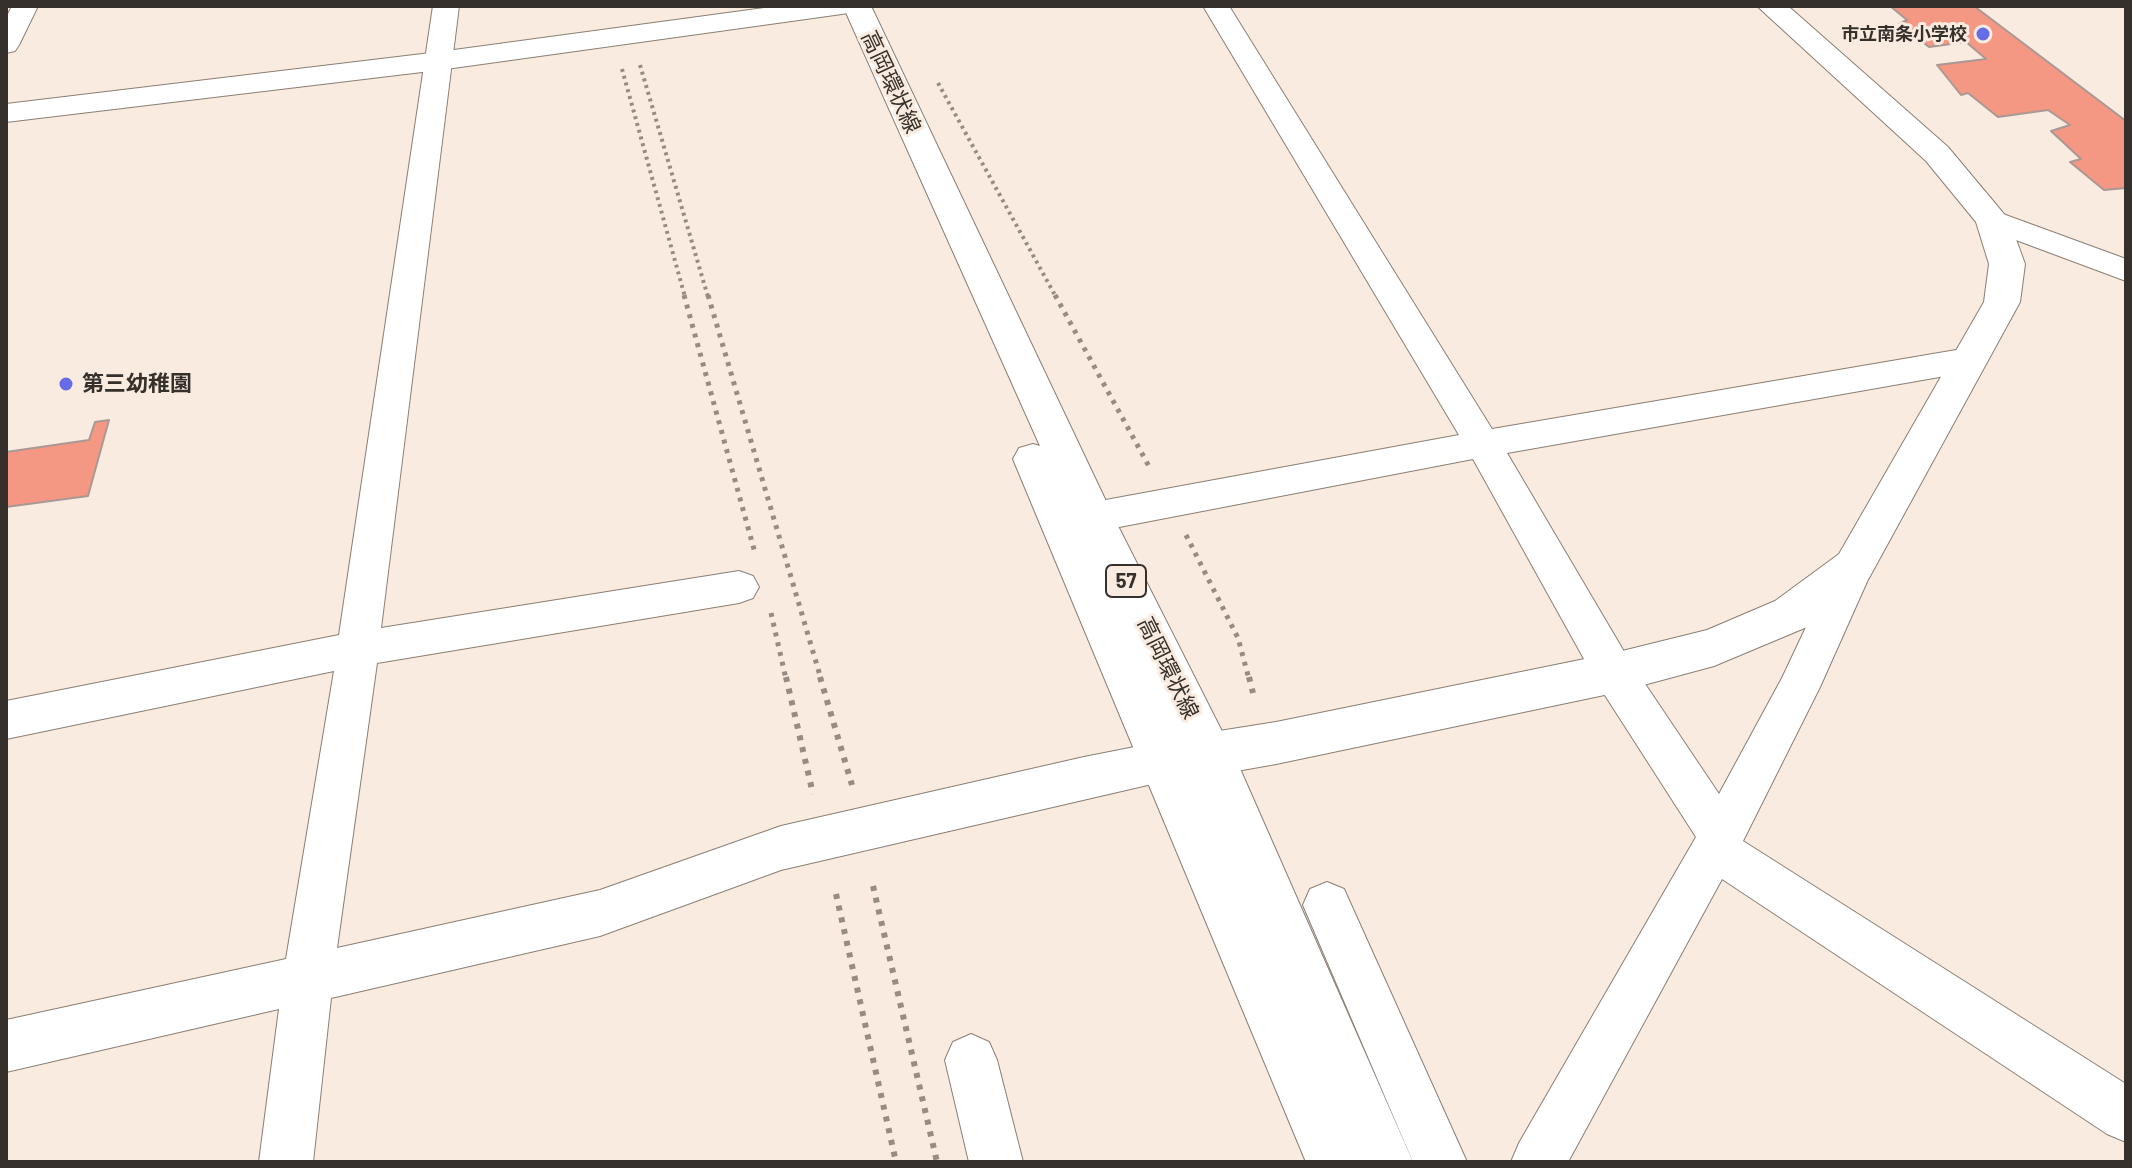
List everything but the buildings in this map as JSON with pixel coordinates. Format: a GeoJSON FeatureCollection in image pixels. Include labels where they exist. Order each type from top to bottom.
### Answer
{"type":"FeatureCollection","features":[{"type":"Feature","properties":{"kind":"street"},"geometry":{"type":"LineString","coordinates":[[6,45],[25,6]]}},
{"type":"Feature","properties":{"kind":"street"},"geometry":{"type":"LineString","coordinates":[[286,1162],[308,977],[358,649],[446,6]]}},
{"type":"Feature","properties":{"kind":"street"},"geometry":{"type":"LineString","coordinates":[[6,113],[439,61],[840,6]]}},
{"type":"Feature","properties":{"kind":"street","name":"高岡環状線"},"geometry":{"type":"LineString","coordinates":[[840,6],[1188,758],[1383,1162]]}},
{"type":"Feature","properties":{"kind":"street"},"geometry":{"type":"LineString","coordinates":[[1216,6],[1483,444],[1614,673],[1718,842],[2126,1115]]}},
{"type":"Feature","properties":{"kind":"street"},"geometry":{"type":"LineString","coordinates":[[1538,1162],[1718,842],[1799,687],[1854,566],[2002,302],[2007,264],[1992,220],[1937,154],[1771,6]]}},
{"type":"Feature","properties":{"kind":"street"},"geometry":{"type":"LineString","coordinates":[[1992,220],[2126,271]]}},
{"type":"Feature","properties":{"kind":"street"},"geometry":{"type":"LineString","coordinates":[[1078,521],[1483,444],[1968,360]]}},
{"type":"Feature","properties":{"kind":"street"},"geometry":{"type":"LineString","coordinates":[[6,1046],[600,913],[781,848],[1084,777],[1614,673],[1714,647],[1791,614],[1854,566]]}},
{"type":"Feature","properties":{"kind":"street"},"geometry":{"type":"LineString","coordinates":[[6,720],[358,649],[754,582]]}},
{"type":"Feature","properties":{"kind":"street","name":"高岡環状線"},"geometry":{"type":"LineString","coordinates":[[1188,758],[1336,1162]]}},
{"type":"Feature","properties":{"kind":"street"},"geometry":{"type":"LineString","coordinates":[[1327,905],[1440,1162]]}},
{"type":"Feature","properties":{"kind":"street"},"geometry":{"type":"LineString","coordinates":[[971,1060],[996,1162]]}},
{"type":"Feature","properties":{"kind":"path"},"geometry":{"type":"LineString","coordinates":[[636,52],[852,785]]}},
{"type":"Feature","properties":{"kind":"path"},"geometry":{"type":"LineString","coordinates":[[618,54],[754,582],[813,795]]}},
{"type":"Feature","properties":{"kind":"path"},"geometry":{"type":"LineString","coordinates":[[934,77],[1169,503],[1238,638],[1253,693]]}},
{"type":"Feature","properties":{"kind":"path"},"geometry":{"type":"LineString","coordinates":[[873,886],[937,1162]]}},
{"type":"Feature","properties":{"kind":"path"},"geometry":{"type":"LineString","coordinates":[[836,894],[896,1162]]}},
{"type":"Feature","properties":{"kind":"place","name":"市立南条小学校"},"geometry":{"type":"Point","coordinates":[1983,34]}},
{"type":"Feature","properties":{"kind":"place","name":"第三幼稚園"},"geometry":{"type":"Point","coordinates":[66,384]}}]}
